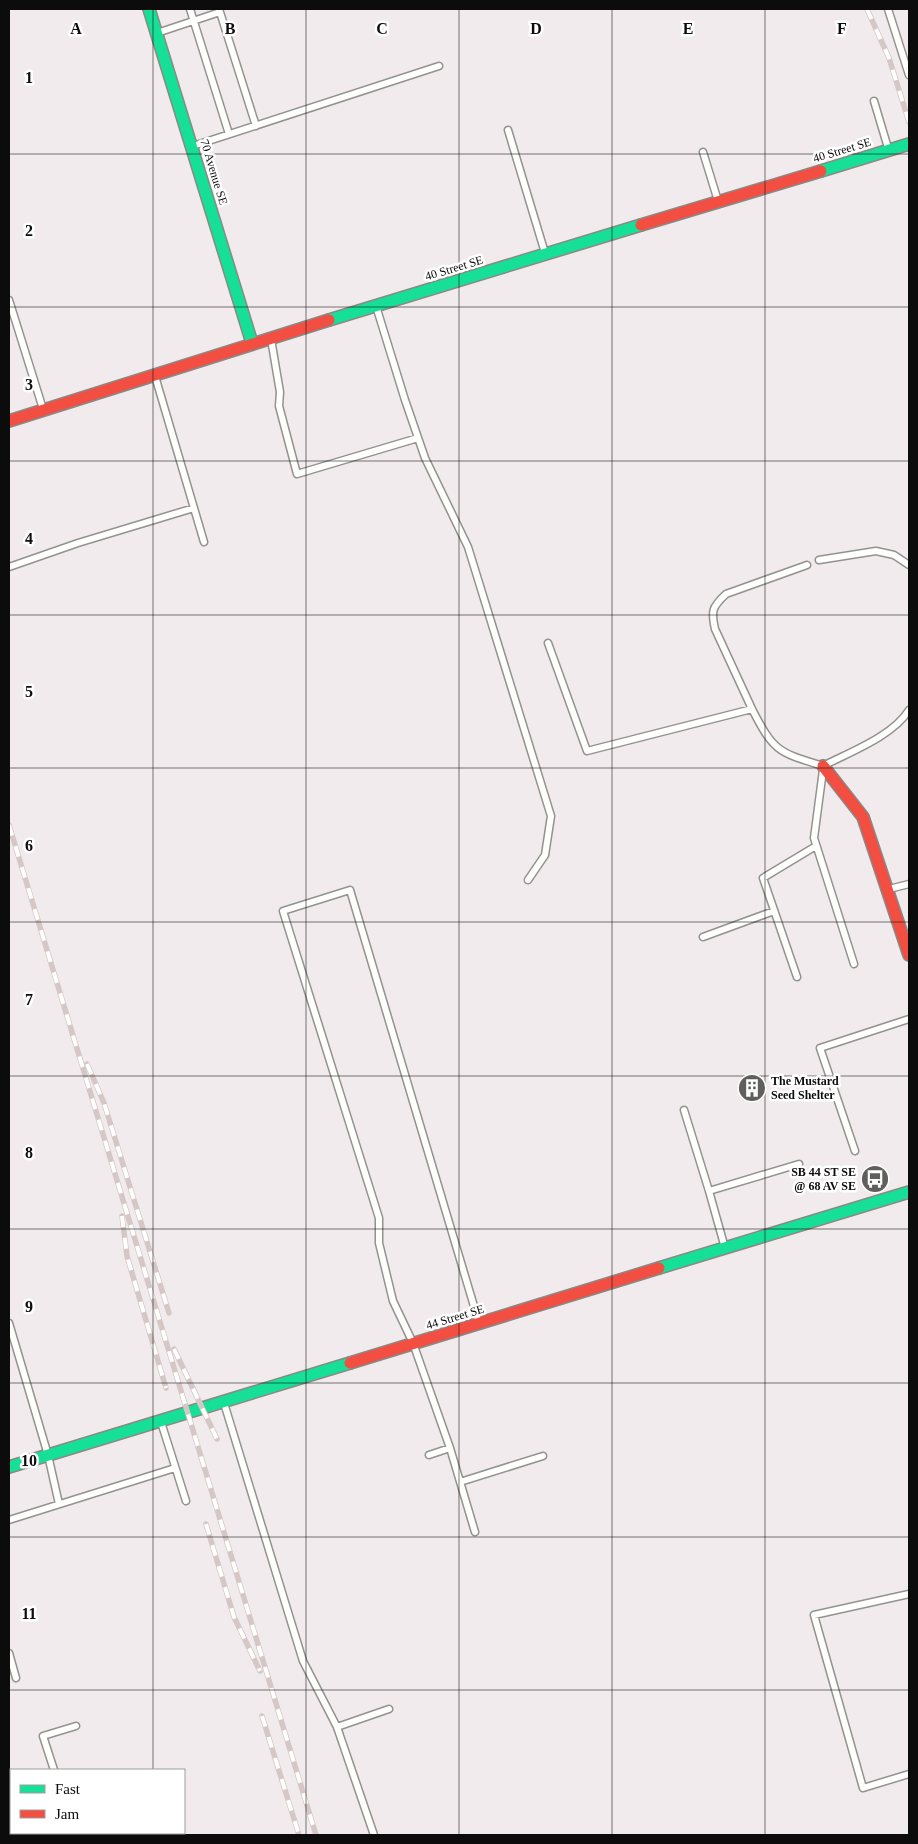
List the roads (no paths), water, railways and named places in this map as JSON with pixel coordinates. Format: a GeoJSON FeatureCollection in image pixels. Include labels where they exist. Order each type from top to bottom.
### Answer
{"type":"FeatureCollection","features":[{"type":"Feature","properties":{"kind":"street","name":"70 Avenue SE"},"geometry":{"type":"LineString","coordinates":[[149,9],[252,343]]}},
{"type":"Feature","properties":{"kind":"street","name":"40 Street SE"},"geometry":{"type":"LineString","coordinates":[[9,421],[271,337],[909,144]]}},
{"type":"Feature","properties":{"kind":"street"},"geometry":{"type":"LineString","coordinates":[[823,766],[863,817],[909,955]]}},
{"type":"Feature","properties":{"kind":"street","name":"44 Street SE"},"geometry":{"type":"LineString","coordinates":[[9,1468],[909,1192]]}},
{"type":"Feature","properties":{"kind":"lane"},"geometry":{"type":"LineString","coordinates":[[190,9],[229,134]]}},
{"type":"Feature","properties":{"kind":"lane"},"geometry":{"type":"LineString","coordinates":[[888,9],[909,74]]}},
{"type":"Feature","properties":{"kind":"lane"},"geometry":{"type":"LineString","coordinates":[[157,33],[220,10],[256,126]]}},
{"type":"Feature","properties":{"kind":"lane"},"geometry":{"type":"LineString","coordinates":[[192,147],[439,66]]}},
{"type":"Feature","properties":{"kind":"lane"},"geometry":{"type":"LineString","coordinates":[[874,101],[889,150]]}},
{"type":"Feature","properties":{"kind":"lane"},"geometry":{"type":"LineString","coordinates":[[508,130],[545,254]]}},
{"type":"Feature","properties":{"kind":"lane"},"geometry":{"type":"LineString","coordinates":[[703,152],[718,202]]}},
{"type":"Feature","properties":{"kind":"lane"},"geometry":{"type":"LineString","coordinates":[[9,300],[43,410]]}},
{"type":"Feature","properties":{"kind":"lane"},"geometry":{"type":"LineString","coordinates":[[376,306],[425,458],[468,547],[551,816],[545,855],[528,880]]}},
{"type":"Feature","properties":{"kind":"lane"},"geometry":{"type":"LineString","coordinates":[[271,337],[280,392],[279,406],[297,474],[418,438]]}},
{"type":"Feature","properties":{"kind":"lane"},"geometry":{"type":"LineString","coordinates":[[154,374],[204,542]]}},
{"type":"Feature","properties":{"kind":"lane"},"geometry":{"type":"LineString","coordinates":[[9,568],[78,542],[194,508]]}},
{"type":"Feature","properties":{"kind":"lane"},"geometry":{"type":"LineString","coordinates":[[819,560],[876,551],[894,555],[909,565]]}},
{"type":"Feature","properties":{"kind":"lane"},"geometry":{"type":"LineString","coordinates":[[808,565],[726,594],[716,604],[712,615],[715,629],[764,732],[775,746],[787,755],[823,766],[879,737],[896,725],[909,710]]}},
{"type":"Feature","properties":{"kind":"lane"},"geometry":{"type":"LineString","coordinates":[[548,644],[587,751],[752,710]]}},
{"type":"Feature","properties":{"kind":"lane"},"geometry":{"type":"LineString","coordinates":[[823,766],[814,838],[854,964]]}},
{"type":"Feature","properties":{"kind":"lane"},"geometry":{"type":"LineString","coordinates":[[797,977],[763,878],[816,846]]}},
{"type":"Feature","properties":{"kind":"lane"},"geometry":{"type":"LineString","coordinates":[[888,889],[909,884]]}},
{"type":"Feature","properties":{"kind":"lane"},"geometry":{"type":"LineString","coordinates":[[475,1532],[450,1448],[413,1343],[393,1301],[380,1243],[379,1218],[283,911],[350,890],[479,1324]]}},
{"type":"Feature","properties":{"kind":"lane"},"geometry":{"type":"LineString","coordinates":[[703,937],[774,911]]}},
{"type":"Feature","properties":{"kind":"lane"},"geometry":{"type":"LineString","coordinates":[[855,1151],[820,1048],[909,1019]]}},
{"type":"Feature","properties":{"kind":"lane"},"geometry":{"type":"LineString","coordinates":[[684,1110],[725,1248]]}},
{"type":"Feature","properties":{"kind":"lane"},"geometry":{"type":"LineString","coordinates":[[709,1191],[799,1164]]}},
{"type":"Feature","properties":{"kind":"lane"},"geometry":{"type":"LineString","coordinates":[[9,1323],[48,1455],[59,1504]]}},
{"type":"Feature","properties":{"kind":"lane"},"geometry":{"type":"LineString","coordinates":[[224,1402],[303,1661],[337,1727],[374,1835]]}},
{"type":"Feature","properties":{"kind":"lane"},"geometry":{"type":"LineString","coordinates":[[161,1421],[186,1502]]}},
{"type":"Feature","properties":{"kind":"lane"},"geometry":{"type":"LineString","coordinates":[[429,1455],[450,1448]]}},
{"type":"Feature","properties":{"kind":"lane"},"geometry":{"type":"LineString","coordinates":[[460,1482],[543,1456]]}},
{"type":"Feature","properties":{"kind":"lane"},"geometry":{"type":"LineString","coordinates":[[9,1520],[175,1468]]}},
{"type":"Feature","properties":{"kind":"lane"},"geometry":{"type":"LineString","coordinates":[[909,1594],[814,1615],[863,1788],[909,1774]]}},
{"type":"Feature","properties":{"kind":"lane"},"geometry":{"type":"LineString","coordinates":[[9,1653],[16,1678]]}},
{"type":"Feature","properties":{"kind":"lane"},"geometry":{"type":"LineString","coordinates":[[337,1727],[388,1709]]}},
{"type":"Feature","properties":{"kind":"lane"},"geometry":{"type":"LineString","coordinates":[[54,1769],[43,1736],[76,1726]]}},
{"type":"Feature","properties":{"kind":"railway"},"geometry":{"type":"LineString","coordinates":[[867,9],[889,58],[909,122]]}},
{"type":"Feature","properties":{"kind":"railway"},"geometry":{"type":"LineString","coordinates":[[9,825],[316,1835]]}},
{"type":"Feature","properties":{"kind":"railway"},"geometry":{"type":"LineString","coordinates":[[87,1064],[104,1103],[169,1313]]}},
{"type":"Feature","properties":{"kind":"railway"},"geometry":{"type":"LineString","coordinates":[[122,1216],[127,1256],[166,1388]]}},
{"type":"Feature","properties":{"kind":"railway"},"geometry":{"type":"LineString","coordinates":[[174,1349],[217,1439]]}},
{"type":"Feature","properties":{"kind":"railway"},"geometry":{"type":"LineString","coordinates":[[206,1524],[234,1617],[260,1671]]}},
{"type":"Feature","properties":{"kind":"railway"},"geometry":{"type":"LineString","coordinates":[[262,1716],[299,1835]]}},
{"type":"Feature","properties":{"kind":"place","name":"The Mustard Seed Shelter"},"geometry":{"type":"Point","coordinates":[752,1088]}},
{"type":"Feature","properties":{"kind":"place","name":"SB 44 ST SE @ 68 AV SE"},"geometry":{"type":"Point","coordinates":[875,1179]}}]}
